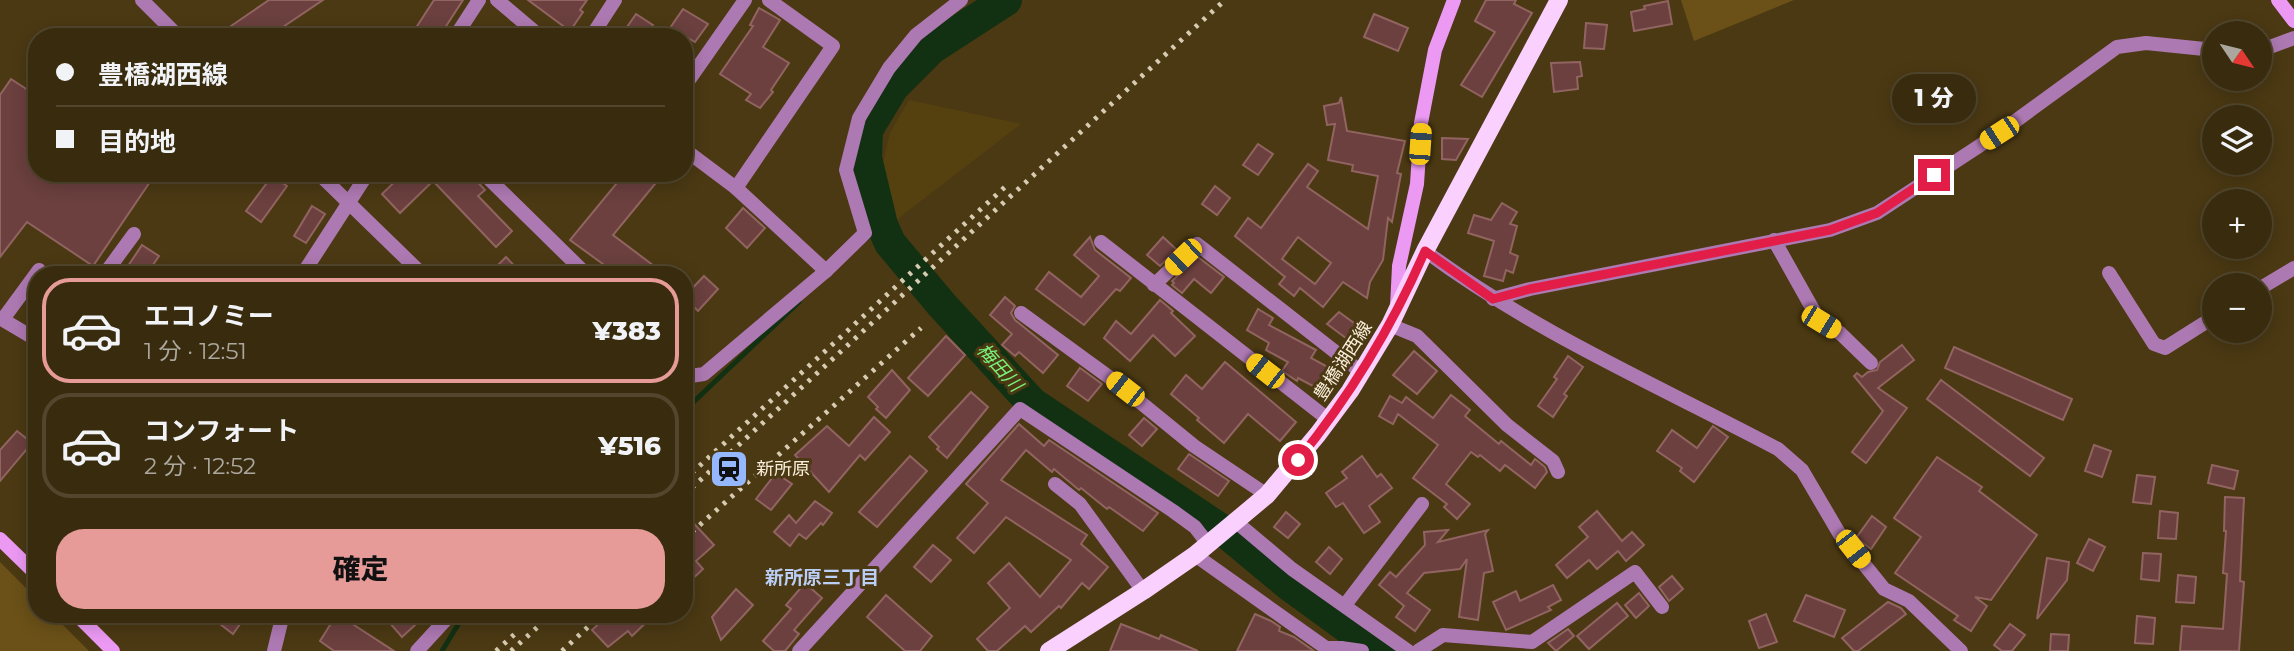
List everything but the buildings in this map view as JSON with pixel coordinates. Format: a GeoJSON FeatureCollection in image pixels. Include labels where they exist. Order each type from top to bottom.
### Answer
{"type":"FeatureCollection","features":[{"type":"Feature","properties":{"kind":"main road","name":"豊橋湖西線"},"geometry":{"type":"LineString","coordinates":[[1049,651],[1143,591],[1205,546],[1267,495],[1329,420],[1393,320],[1425,251],[1559,0]]}},
{"type":"Feature","properties":{"kind":"street"},"geometry":{"type":"LineString","coordinates":[[142,0],[170,28]]}},
{"type":"Feature","properties":{"kind":"street"},"geometry":{"type":"LineString","coordinates":[[461,28],[479,0]]}},
{"type":"Feature","properties":{"kind":"street"},"geometry":{"type":"LineString","coordinates":[[497,0],[530,28]]}},
{"type":"Feature","properties":{"kind":"street"},"geometry":{"type":"LineString","coordinates":[[597,28],[615,0]]}},
{"type":"Feature","properties":{"kind":"street"},"geometry":{"type":"LineString","coordinates":[[693,74],[745,0]]}},
{"type":"Feature","properties":{"kind":"street"},"geometry":{"type":"LineString","coordinates":[[736,188],[833,46],[769,0]]}},
{"type":"Feature","properties":{"kind":"street"},"geometry":{"type":"LineString","coordinates":[[693,376],[704,374],[826,271],[866,233],[846,170],[859,118],[889,68],[916,35],[961,0]]}},
{"type":"Feature","properties":{"kind":"street"},"geometry":{"type":"LineString","coordinates":[[1454,0],[1435,50],[1421,123],[1417,184],[1399,266],[1393,320],[1417,336],[1507,425],[1553,461],[1558,472]]}},
{"type":"Feature","properties":{"kind":"street"},"geometry":{"type":"LineString","coordinates":[[2278,0],[2294,21]]}},
{"type":"Feature","properties":{"kind":"street"},"geometry":{"type":"LineString","coordinates":[[2272,46],[2294,38]]}},
{"type":"Feature","properties":{"kind":"street"},"geometry":{"type":"LineString","coordinates":[[1493,299],[1530,289],[1830,230],[1877,213],[1999,133],[2117,47],[2146,43],[2202,49]]}},
{"type":"Feature","properties":{"kind":"street"},"geometry":{"type":"LineString","coordinates":[[693,156],[736,188],[826,271]]}},
{"type":"Feature","properties":{"kind":"street"},"geometry":{"type":"LineString","coordinates":[[327,182],[414,266]]}},
{"type":"Feature","properties":{"kind":"street"},"geometry":{"type":"LineString","coordinates":[[308,266],[362,182]]}},
{"type":"Feature","properties":{"kind":"street"},"geometry":{"type":"LineString","coordinates":[[492,182],[578,266]]}},
{"type":"Feature","properties":{"kind":"street"},"geometry":{"type":"LineString","coordinates":[[111,266],[134,234]]}},
{"type":"Feature","properties":{"kind":"street"},"geometry":{"type":"LineString","coordinates":[[1774,240],[1821,322],[1840,333],[1871,363]]}},
{"type":"Feature","properties":{"kind":"street"},"geometry":{"type":"LineString","coordinates":[[1101,242],[1329,420]]}},
{"type":"Feature","properties":{"kind":"street"},"geometry":{"type":"LineString","coordinates":[[1154,285],[1197,244],[1361,372]]}},
{"type":"Feature","properties":{"kind":"street"},"geometry":{"type":"LineString","coordinates":[[1425,251],[1493,299],[1678,399],[1778,449],[1802,470],[1839,533],[1884,589],[1909,601],[1961,651]]}},
{"type":"Feature","properties":{"kind":"street"},"geometry":{"type":"LineString","coordinates":[[2272,281],[2294,268]]}},
{"type":"Feature","properties":{"kind":"street"},"geometry":{"type":"LineString","coordinates":[[2109,273],[2154,344],[2165,348],[2202,325]]}},
{"type":"Feature","properties":{"kind":"street"},"geometry":{"type":"LineString","coordinates":[[28,284],[2,318],[28,334]]}},
{"type":"Feature","properties":{"kind":"street"},"geometry":{"type":"LineString","coordinates":[[1021,313],[1113,380],[1194,446],[1267,495]]}},
{"type":"Feature","properties":{"kind":"street"},"geometry":{"type":"LineString","coordinates":[[799,651],[1020,408],[1195,527],[1205,546],[1326,648],[1362,651]]}},
{"type":"Feature","properties":{"kind":"street"},"geometry":{"type":"LineString","coordinates":[[1055,484],[1080,504],[1143,591]]}},
{"type":"Feature","properties":{"kind":"street"},"geometry":{"type":"LineString","coordinates":[[1345,605],[1422,504]]}},
{"type":"Feature","properties":{"kind":"street"},"geometry":{"type":"LineString","coordinates":[[1233,523],[1292,569],[1408,651]]}},
{"type":"Feature","properties":{"kind":"street"},"geometry":{"type":"LineString","coordinates":[[0,539],[28,566]]}},
{"type":"Feature","properties":{"kind":"street"},"geometry":{"type":"LineString","coordinates":[[1418,651],[1443,635],[1532,642],[1635,572],[1661,607]]}},
{"type":"Feature","properties":{"kind":"street"},"geometry":{"type":"LineString","coordinates":[[85,623],[113,651]]}},
{"type":"Feature","properties":{"kind":"street"},"geometry":{"type":"LineString","coordinates":[[274,651],[281,623]]}},
{"type":"Feature","properties":{"kind":"street"},"geometry":{"type":"LineString","coordinates":[[417,651],[443,623]]}},
{"type":"Feature","properties":{"kind":"shaded area"},"geometry":{"type":"Polygon","coordinates":[[[1681,0],[1794,0],[1694,41],[1681,0]]]}},
{"type":"Feature","properties":{"kind":"shaded area"},"geometry":{"type":"Polygon","coordinates":[[[909,100],[1021,124],[895,221],[881,178],[882,167],[890,133],[909,100]]]}},
{"type":"Feature","properties":{"kind":"shaded area"},"geometry":{"type":"Polygon","coordinates":[[[0,562],[28,590],[28,623],[61,623],[89,651],[0,651],[0,562]]]}},
{"type":"Feature","properties":{"kind":"waterway","name":"梅田川"},"geometry":{"type":"LineString","coordinates":[[1006,0],[932,48],[893,87],[867,130],[866,158],[882,225],[890,243],[942,305],[1032,403],[1229,535],[1288,584],[1380,651]]}},
{"type":"Feature","properties":{"kind":"waterway"},"geometry":{"type":"LineString","coordinates":[[867,238],[882,225]]}},
{"type":"Feature","properties":{"kind":"waterway"},"geometry":{"type":"LineString","coordinates":[[693,402],[799,302]]}},
{"type":"Feature","properties":{"kind":"waterway"},"geometry":{"type":"LineString","coordinates":[[442,651],[459,623]]}},
{"type":"Feature","properties":{"kind":"railway"},"geometry":{"type":"LineString","coordinates":[[693,487],[1225,0]]}},
{"type":"Feature","properties":{"kind":"railway"},"geometry":{"type":"LineString","coordinates":[[693,472],[1005,187]]}},
{"type":"Feature","properties":{"kind":"railway"},"geometry":{"type":"LineString","coordinates":[[693,531],[921,328]]}},
{"type":"Feature","properties":{"kind":"railway"},"geometry":{"type":"LineString","coordinates":[[511,651],[542,623]]}},
{"type":"Feature","properties":{"kind":"railway"},"geometry":{"type":"LineString","coordinates":[[562,651],[592,623]]}},
{"type":"Feature","properties":{"kind":"railway"},"geometry":{"type":"LineString","coordinates":[[496,651],[517,632]]}},
{"type":"Feature","properties":{"kind":"place","name":"新所原"},"geometry":{"type":"Point","coordinates":[729,469]}},
{"type":"Feature","properties":{"kind":"district","name":"新所原三丁目"},"geometry":{"type":"Point","coordinates":[822,577]}},
{"type":"Feature","properties":{"kind":"route"},"geometry":{"type":"LineString","coordinates":[[1298,460],[1350,391],[1390,326],[1425,251],[1493,299],[1530,289],[1830,230],[1877,213],[1934,175]]}}]}
